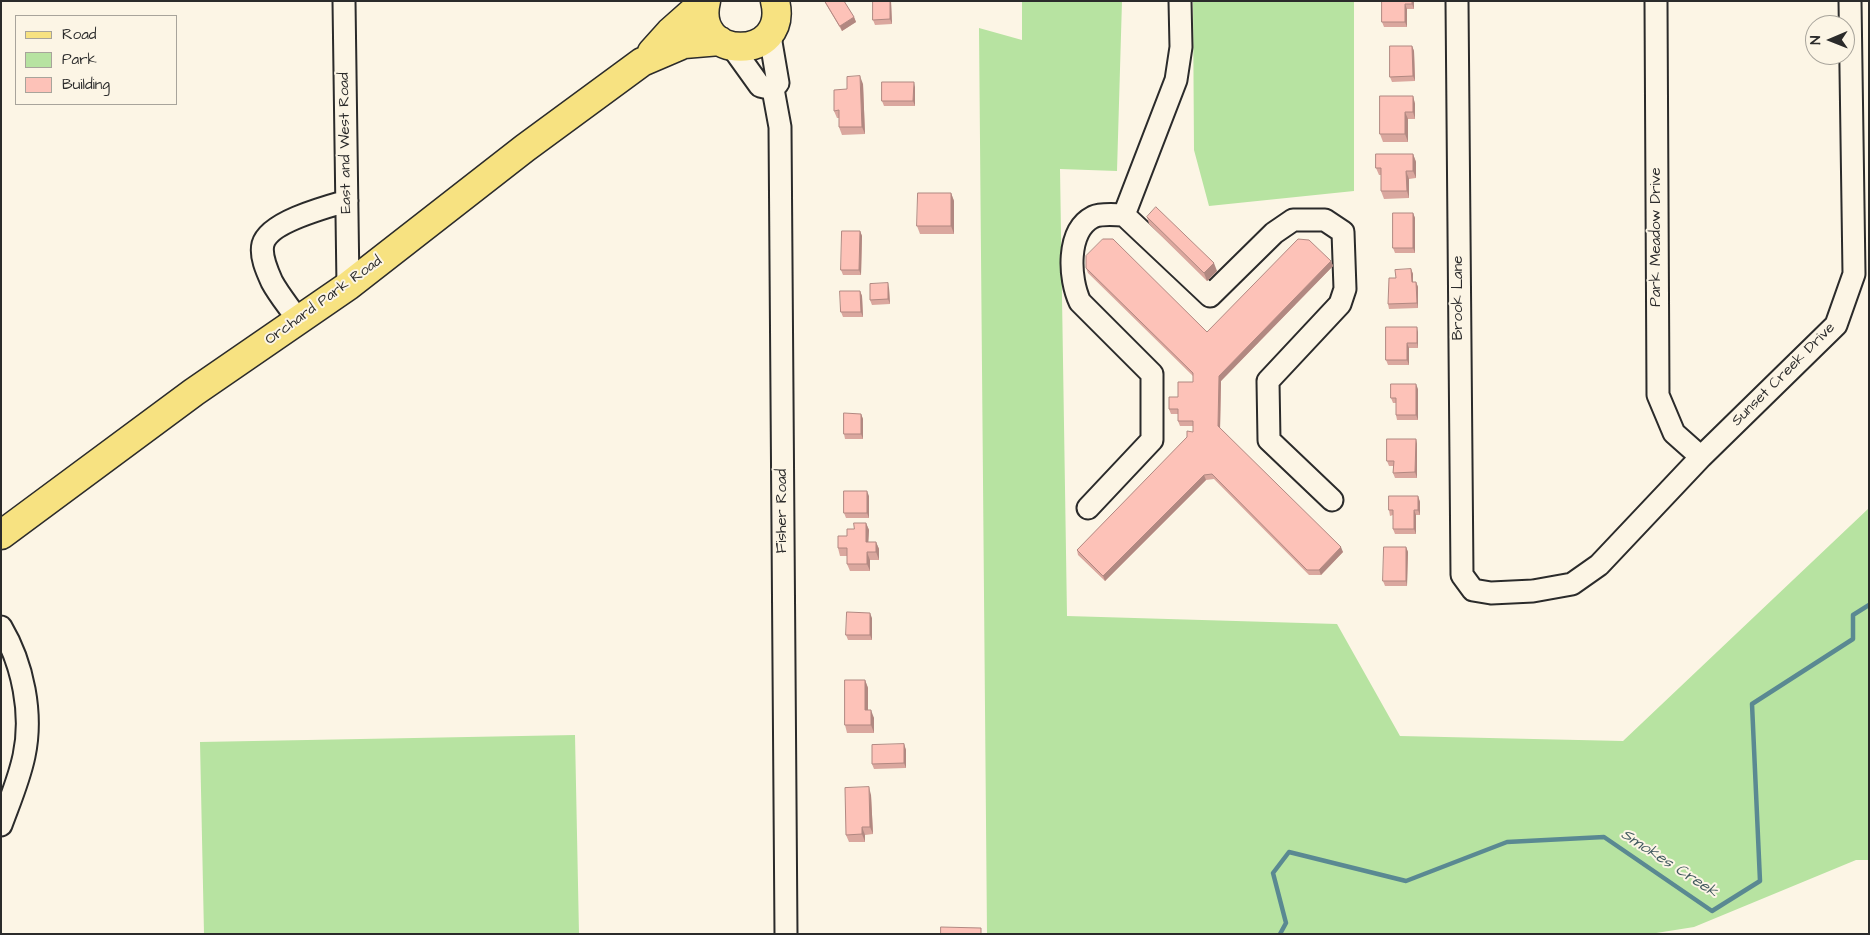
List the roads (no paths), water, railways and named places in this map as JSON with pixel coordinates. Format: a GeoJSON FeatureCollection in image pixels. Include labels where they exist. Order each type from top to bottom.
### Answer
{"type":"FeatureCollection","features":[{"type":"Feature","properties":{"kind":"main road"},"geometry":{"type":"LineString","coordinates":[[706,1],[705,20],[710,31],[726,44]]}},
{"type":"Feature","properties":{"kind":"main road","name":"Orchard Park Road"},"geometry":{"type":"LineString","coordinates":[[1,535],[194,392],[348,286],[525,148],[642,62],[670,32],[706,1]]}},
{"type":"Feature","properties":{"kind":"main road","name":"Orchard Park Road"},"geometry":{"type":"LineString","coordinates":[[642,62],[684,44],[752,46],[762,41],[777,11]]}},
{"type":"Feature","properties":{"kind":"street","name":"East and West Road"},"geometry":{"type":"LineString","coordinates":[[344,1],[348,286]]}},
{"type":"Feature","properties":{"kind":"street"},"geometry":{"type":"LineString","coordinates":[[1124,215],[1176,80],[1181,47],[1180,1]]}},
{"type":"Feature","properties":{"kind":"street","name":"Brook Lane"},"geometry":{"type":"LineString","coordinates":[[1457,1],[1462,575],[1473,590]]}},
{"type":"Feature","properties":{"kind":"street","name":"Park Meadow Drive"},"geometry":{"type":"LineString","coordinates":[[1656,1],[1658,395],[1674,433],[1701,457]]}},
{"type":"Feature","properties":{"kind":"street","name":"Sunset Creek Drive"},"geometry":{"type":"LineString","coordinates":[[1473,590],[1491,594],[1533,591],[1572,584],[1599,565],[1701,457],[1836,325],[1854,274],[1850,1]]}},
{"type":"Feature","properties":{"kind":"street","name":"Fisher Road"},"geometry":{"type":"LineString","coordinates":[[777,11],[771,42],[778,83],[773,89],[780,127],[786,934]]}},
{"type":"Feature","properties":{"kind":"street"},"geometry":{"type":"LineString","coordinates":[[726,44],[760,86],[773,89]]}},
{"type":"Feature","properties":{"kind":"street"},"geometry":{"type":"LineString","coordinates":[[298,320],[273,282],[264,260],[263,244],[272,231],[288,222],[346,201]]}},
{"type":"Feature","properties":{"kind":"street"},"geometry":{"type":"LineString","coordinates":[[1088,508],[1152,440],[1152,374],[1080,302],[1074,289],[1073,251],[1078,231],[1085,222],[1095,216],[1124,215],[1210,296],[1274,233],[1294,220],[1325,220],[1343,232],[1345,289],[1340,304],[1268,381],[1270,440],[1332,500]]}},
{"type":"Feature","properties":{"kind":"street"},"geometry":{"type":"LineString","coordinates":[[1,627],[16,659],[21,680],[27,731],[24,756],[1,825]]}},
{"type":"Feature","properties":{"kind":"waterway","name":"Smokes Creek"},"geometry":{"type":"LineString","coordinates":[[1280,934],[1286,923],[1273,873],[1289,852],[1406,881],[1507,842],[1604,837],[1712,911],[1760,881],[1752,704],[1853,639],[1853,615],[1869,605]]}}]}
